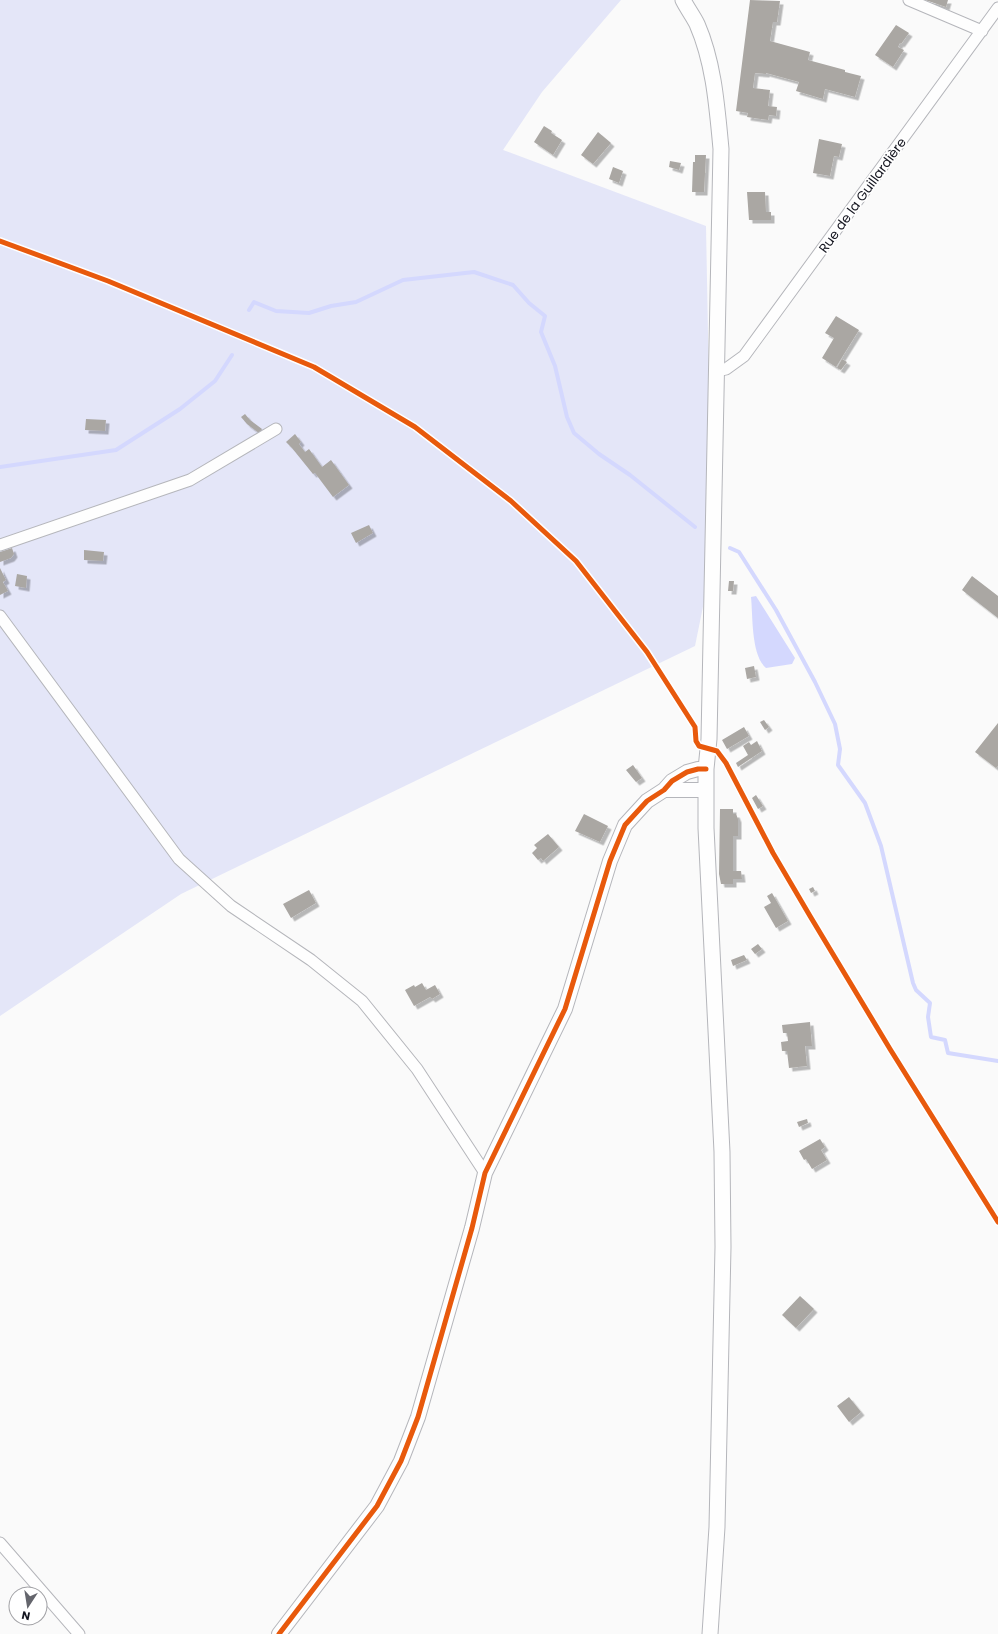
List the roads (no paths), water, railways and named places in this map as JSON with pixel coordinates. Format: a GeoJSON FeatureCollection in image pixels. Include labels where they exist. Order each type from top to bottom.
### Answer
{"type":"FeatureCollection","features":[{"type":"Feature","properties":{"kind":"main road"},"geometry":{"type":"LineString","coordinates":[[683,0],[697,24],[710,62],[718,107],[720,149],[709,739],[706,769],[706,828],[722,1152],[723,1239],[717,1527],[710,1634]]}},
{"type":"Feature","properties":{"kind":"street"},"geometry":{"type":"LineString","coordinates":[[908,0],[982,30]]}},
{"type":"Feature","properties":{"kind":"street","name":"Rue de la Guillardière"},"geometry":{"type":"LineString","coordinates":[[716,371],[726,369],[744,356],[998,8]]}},
{"type":"Feature","properties":{"kind":"street"},"geometry":{"type":"LineString","coordinates":[[0,545],[190,480],[276,429]]}},
{"type":"Feature","properties":{"kind":"street"},"geometry":{"type":"LineString","coordinates":[[0,616],[179,859],[231,906],[311,960],[362,1001],[417,1069],[485,1173]]}},
{"type":"Feature","properties":{"kind":"street"},"geometry":{"type":"LineString","coordinates":[[279,1634],[377,1506],[401,1461],[418,1418],[472,1228],[485,1173],[565,1009],[610,861],[625,825],[647,801],[664,790],[672,781],[687,772],[698,769],[706,769]]}},
{"type":"Feature","properties":{"kind":"street"},"geometry":{"type":"LineString","coordinates":[[664,790],[706,790]]}},
{"type":"Feature","properties":{"kind":"street"},"geometry":{"type":"LineString","coordinates":[[0,1543],[79,1634]]}},
{"type":"Feature","properties":{"kind":"water"},"geometry":{"type":"Polygon","coordinates":[[[756,596],[795,658],[792,664],[766,668],[761,662],[755,645],[753,625],[751,597],[756,596]]]}},
{"type":"Feature","properties":{"kind":"waterway"},"geometry":{"type":"LineString","coordinates":[[249,310],[254,302],[276,311],[309,313],[331,306],[356,302],[403,280],[474,272],[513,285],[529,303],[545,316],[541,332],[555,366],[567,417],[574,433],[599,454],[630,475],[695,527]]}},
{"type":"Feature","properties":{"kind":"waterway"},"geometry":{"type":"LineString","coordinates":[[0,467],[116,450],[180,409],[215,381],[232,355]]}},
{"type":"Feature","properties":{"kind":"waterway"},"geometry":{"type":"LineString","coordinates":[[730,548],[739,552],[776,610],[815,682],[835,724],[840,749],[838,765],[865,803],[881,846],[913,983],[916,990],[930,1003],[928,1017],[931,1037],[945,1040],[948,1053],[998,1061]]}}]}
